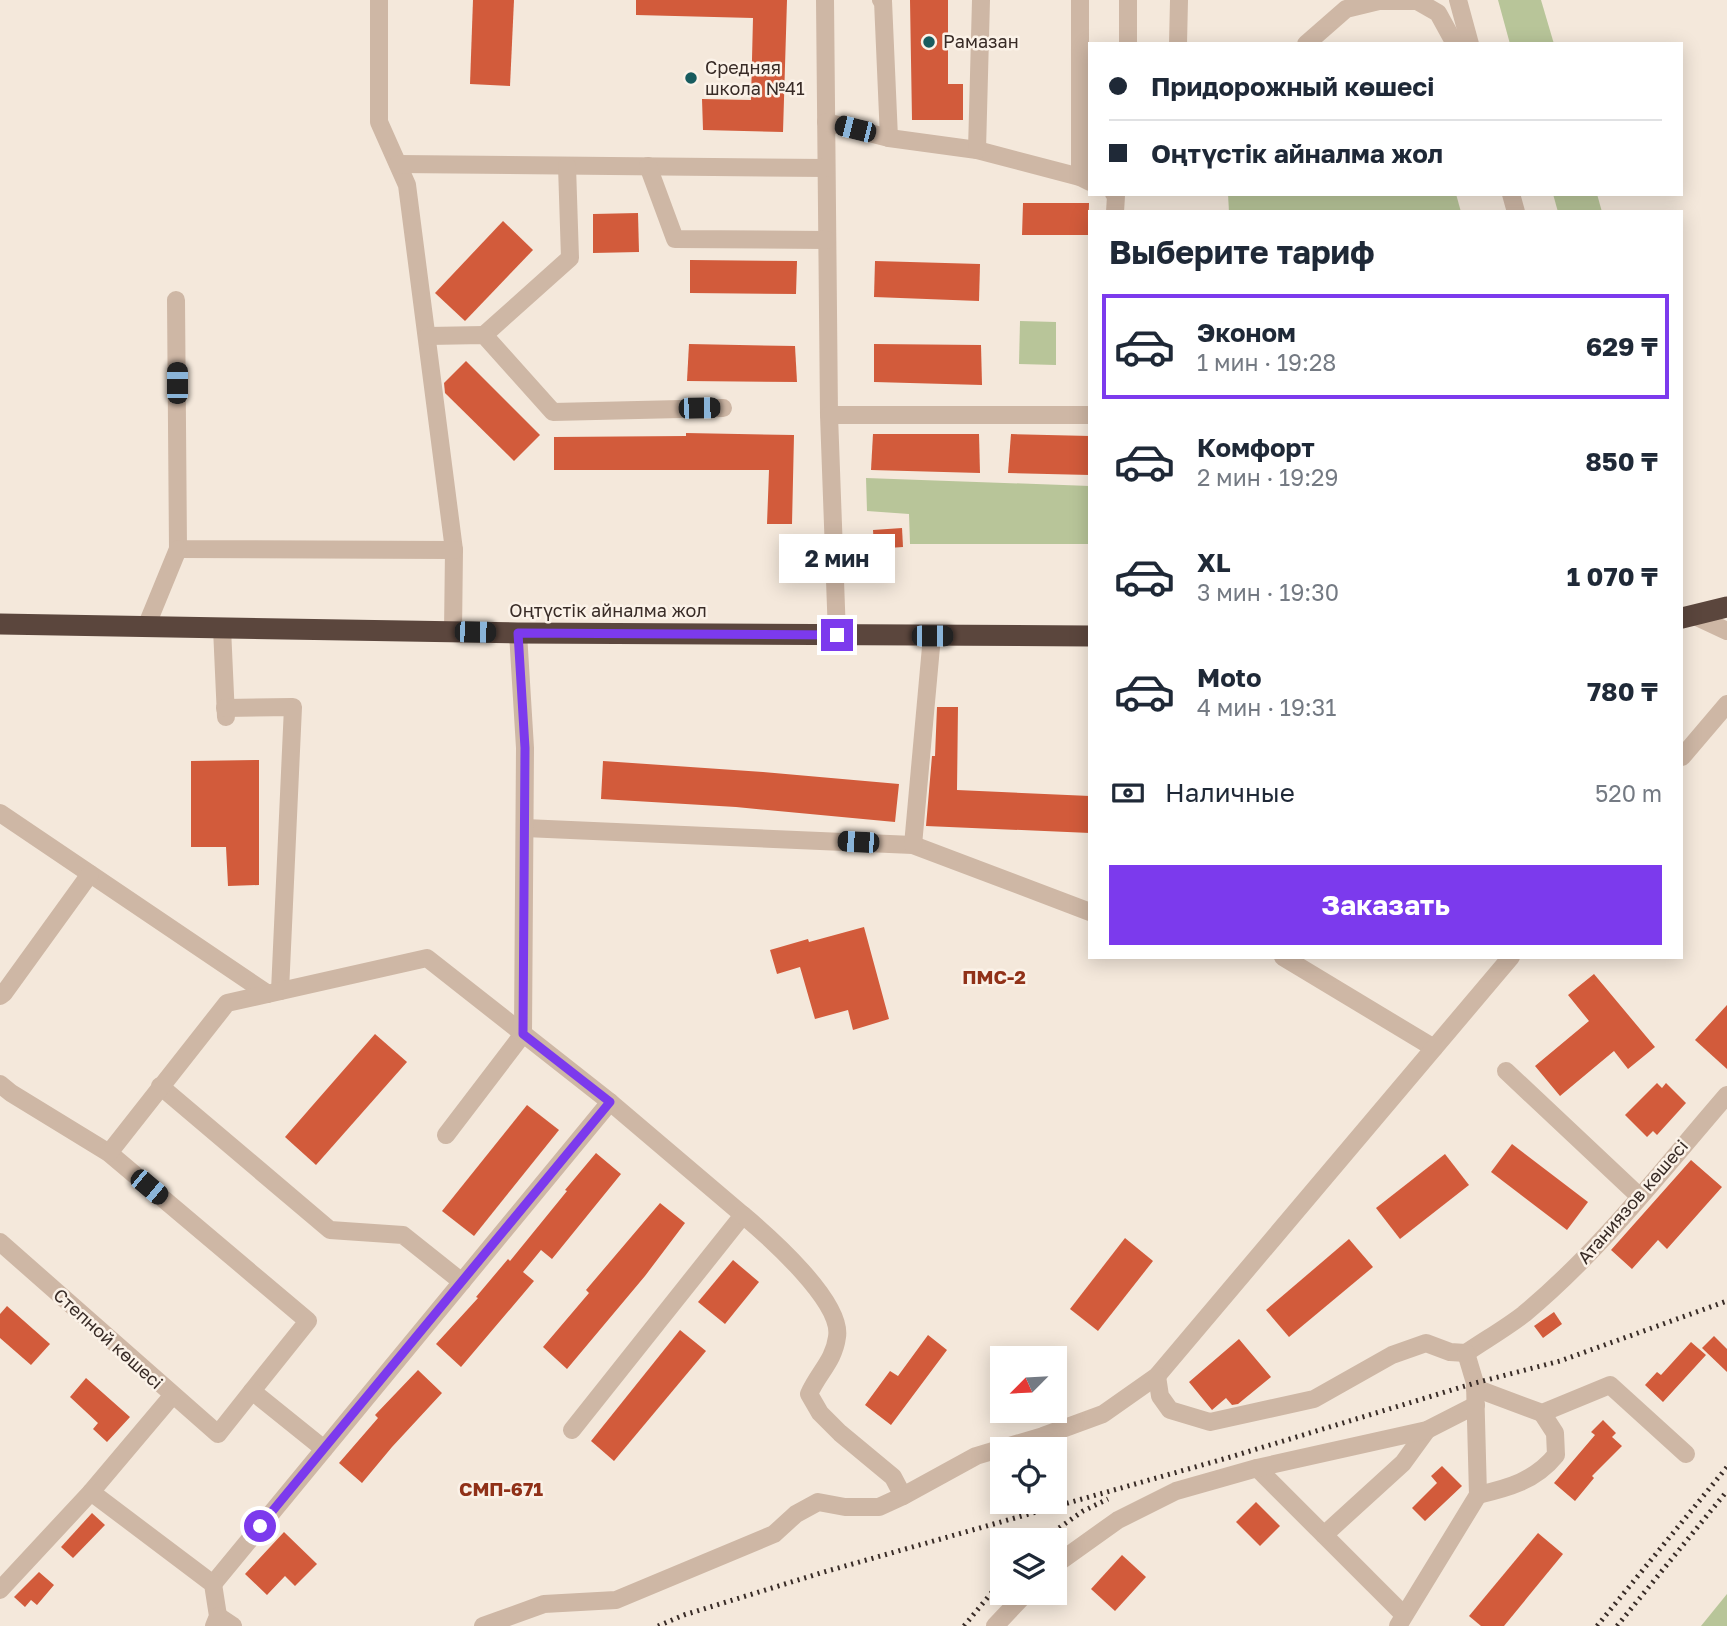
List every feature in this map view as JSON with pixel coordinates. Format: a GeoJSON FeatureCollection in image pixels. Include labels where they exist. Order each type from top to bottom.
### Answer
{"type":"FeatureCollection","features":[{"type":"Feature","properties":{"kind":"highway"},"geometry":{"type":"LineString","coordinates":[[1688,617],[1727,607]]}},
{"type":"Feature","properties":{"kind":"highway","name":"Оңтүстік айналма жол"},"geometry":{"type":"LineString","coordinates":[[0,624],[518,633],[1088,636]]}},
{"type":"Feature","properties":{"kind":"street"},"geometry":{"type":"LineString","coordinates":[[379,0],[379,122],[407,185],[454,550],[453,632]]}},
{"type":"Feature","properties":{"kind":"street"},"geometry":{"type":"LineString","coordinates":[[825,0],[830,415],[837,635]]}},
{"type":"Feature","properties":{"kind":"street"},"geometry":{"type":"LineString","coordinates":[[881,0],[889,138]]}},
{"type":"Feature","properties":{"kind":"street"},"geometry":{"type":"LineString","coordinates":[[977,150],[981,0]]}},
{"type":"Feature","properties":{"kind":"street"},"geometry":{"type":"LineString","coordinates":[[826,122],[889,138],[977,150],[1085,180],[1080,0]]}},
{"type":"Feature","properties":{"kind":"street"},"geometry":{"type":"LineString","coordinates":[[1128,0],[1128,42]]}},
{"type":"Feature","properties":{"kind":"street"},"geometry":{"type":"LineString","coordinates":[[1178,42],[1179,0]]}},
{"type":"Feature","properties":{"kind":"street"},"geometry":{"type":"LineString","coordinates":[[1458,0],[1469,42]]}},
{"type":"Feature","properties":{"kind":"street"},"geometry":{"type":"LineString","coordinates":[[1308,42],[1346,9],[1378,1],[1418,1],[1438,13],[1454,42]]}},
{"type":"Feature","properties":{"kind":"street"},"geometry":{"type":"LineString","coordinates":[[398,164],[826,168]]}},
{"type":"Feature","properties":{"kind":"street"},"geometry":{"type":"LineString","coordinates":[[428,336],[484,335],[570,258],[567,166]]}},
{"type":"Feature","properties":{"kind":"street"},"geometry":{"type":"LineString","coordinates":[[648,166],[675,239],[827,240]]}},
{"type":"Feature","properties":{"kind":"street"},"geometry":{"type":"LineString","coordinates":[[146,627],[178,549],[176,300]]}},
{"type":"Feature","properties":{"kind":"street"},"geometry":{"type":"LineString","coordinates":[[484,335],[553,412],[723,408]]}},
{"type":"Feature","properties":{"kind":"street"},"geometry":{"type":"LineString","coordinates":[[830,415],[1088,415]]}},
{"type":"Feature","properties":{"kind":"street"},"geometry":{"type":"LineString","coordinates":[[178,549],[454,550]]}},
{"type":"Feature","properties":{"kind":"street"},"geometry":{"type":"LineString","coordinates":[[1688,617],[1727,631]]}},
{"type":"Feature","properties":{"kind":"street"},"geometry":{"type":"LineString","coordinates":[[222,628],[226,713],[293,707],[274,992]]}},
{"type":"Feature","properties":{"kind":"street"},"geometry":{"type":"LineString","coordinates":[[446,1135],[523,1034],[525,748],[518,633]]}},
{"type":"Feature","properties":{"kind":"street"},"geometry":{"type":"LineString","coordinates":[[913,845],[932,636]]}},
{"type":"Feature","properties":{"kind":"street"},"geometry":{"type":"LineString","coordinates":[[1683,756],[1727,704]]}},
{"type":"Feature","properties":{"kind":"street"},"geometry":{"type":"LineString","coordinates":[[0,813],[274,992]]}},
{"type":"Feature","properties":{"kind":"street"},"geometry":{"type":"LineString","coordinates":[[525,828],[913,845],[1088,911]]}},
{"type":"Feature","properties":{"kind":"street"},"geometry":{"type":"LineString","coordinates":[[0,996],[90,874]]}},
{"type":"Feature","properties":{"kind":"street"},"geometry":{"type":"LineString","coordinates":[[109,1153],[227,1003],[427,958],[610,1102],[786,1253],[827,1303],[838,1333],[833,1357],[816,1377],[808,1394],[820,1413],[840,1433],[893,1477],[903,1496]]}},
{"type":"Feature","properties":{"kind":"street"},"geometry":{"type":"LineString","coordinates":[[1286,959],[1434,1048]]}},
{"type":"Feature","properties":{"kind":"street"},"geometry":{"type":"LineString","coordinates":[[483,1626],[544,1604],[616,1600],[774,1534],[796,1514],[818,1502],[845,1507],[879,1507],[976,1456],[1043,1436],[1102,1414],[1157,1376],[1509,959]]}},
{"type":"Feature","properties":{"kind":"street"},"geometry":{"type":"LineString","coordinates":[[1506,1071],[1639,1196]]}},
{"type":"Feature","properties":{"kind":"street"},"geometry":{"type":"LineString","coordinates":[[0,1084],[109,1153],[308,1321],[252,1391],[324,1449]]}},
{"type":"Feature","properties":{"kind":"street"},"geometry":{"type":"LineString","coordinates":[[160,1086],[330,1230],[403,1235],[462,1282]]}},
{"type":"Feature","properties":{"kind":"street","name":"Атаниязов көшесі"},"geometry":{"type":"LineString","coordinates":[[1466,1353],[1521,1316],[1617,1226],[1639,1196],[1727,1094]]}},
{"type":"Feature","properties":{"kind":"street"},"geometry":{"type":"LineString","coordinates":[[213,1584],[610,1102]]}},
{"type":"Feature","properties":{"kind":"street"},"geometry":{"type":"LineString","coordinates":[[572,1430],[743,1214]]}},
{"type":"Feature","properties":{"kind":"street","name":"Степной көшесі"},"geometry":{"type":"LineString","coordinates":[[0,1242],[218,1434],[252,1391]]}},
{"type":"Feature","properties":{"kind":"street"},"geometry":{"type":"LineString","coordinates":[[1157,1376],[1160,1396],[1170,1409],[1210,1422],[1314,1399],[1392,1354],[1426,1343],[1450,1352],[1466,1353],[1476,1396],[1478,1495],[1401,1620],[1324,1535],[1257,1468]]}},
{"type":"Feature","properties":{"kind":"street"},"geometry":{"type":"LineString","coordinates":[[1324,1535],[1403,1463],[1427,1430],[1476,1396],[1542,1413],[1610,1385],[1686,1454]]}},
{"type":"Feature","properties":{"kind":"street"},"geometry":{"type":"LineString","coordinates":[[0,1590],[90,1492],[172,1396]]}},
{"type":"Feature","properties":{"kind":"street"},"geometry":{"type":"LineString","coordinates":[[1478,1495],[1515,1486],[1546,1467],[1556,1455],[1555,1433],[1542,1413]]}},
{"type":"Feature","properties":{"kind":"street"},"geometry":{"type":"LineString","coordinates":[[1067,1556],[1118,1520],[1176,1492],[1257,1468],[1427,1430]]}},
{"type":"Feature","properties":{"kind":"street"},"geometry":{"type":"LineString","coordinates":[[90,1492],[213,1584],[222,1623]]}},
{"type":"Feature","properties":{"kind":"street"},"geometry":{"type":"LineString","coordinates":[[995,1626],[1015,1605]]}},
{"type":"Feature","properties":{"kind":"green space"},"geometry":{"type":"Polygon","coordinates":[[[1498,0],[1541,0],[1553,42],[1509,42],[1498,0]]]}},
{"type":"Feature","properties":{"kind":"green space"},"geometry":{"type":"Polygon","coordinates":[[[1228,196],[1457,196],[1460,210],[1229,210],[1228,196]]]}},
{"type":"Feature","properties":{"kind":"green space"},"geometry":{"type":"Polygon","coordinates":[[[1554,196],[1598,196],[1601,210],[1557,210],[1554,196]]]}},
{"type":"Feature","properties":{"kind":"green space"},"geometry":{"type":"Polygon","coordinates":[[[1020,321],[1056,322],[1056,365],[1019,364],[1020,321]]]}},
{"type":"Feature","properties":{"kind":"green space"},"geometry":{"type":"Polygon","coordinates":[[[866,478],[1088,486],[1088,544],[910,544],[909,514],[867,511],[866,478]]]}},
{"type":"Feature","properties":{"kind":"green space"},"geometry":{"type":"Polygon","coordinates":[[[1727,1594],[1727,1626],[1701,1626],[1727,1594]]]}},
{"type":"Feature","properties":{"kind":"building"},"geometry":{"type":"Polygon","coordinates":[[[473,0],[514,0],[510,86],[470,84],[473,0]]]}},
{"type":"Feature","properties":{"kind":"building"},"geometry":{"type":"Polygon","coordinates":[[[636,0],[787,0],[783,132],[703,130],[702,99],[751,100],[753,18],[636,15],[636,0]]]}},
{"type":"Feature","properties":{"kind":"building","name":"Рамазан"},"geometry":{"type":"Polygon","coordinates":[[[910,0],[948,0],[948,84],[963,84],[963,120],[912,120],[910,0]]]}},
{"type":"Feature","properties":{"kind":"building"},"geometry":{"type":"Polygon","coordinates":[[[1023,203],[1089,203],[1088,235],[1022,235],[1023,203]]]}},
{"type":"Feature","properties":{"kind":"building"},"geometry":{"type":"Polygon","coordinates":[[[638,213],[639,252],[593,253],[593,214],[638,213]]]}},
{"type":"Feature","properties":{"kind":"building"},"geometry":{"type":"Polygon","coordinates":[[[503,221],[533,250],[465,321],[435,293],[503,221]]]}},
{"type":"Feature","properties":{"kind":"building"},"geometry":{"type":"Polygon","coordinates":[[[690,260],[797,261],[796,294],[690,293],[690,260]]]}},
{"type":"Feature","properties":{"kind":"building"},"geometry":{"type":"Polygon","coordinates":[[[875,261],[980,264],[979,301],[874,297],[875,261]]]}},
{"type":"Feature","properties":{"kind":"building"},"geometry":{"type":"Polygon","coordinates":[[[689,344],[795,346],[797,382],[687,381],[689,344]]]}},
{"type":"Feature","properties":{"kind":"building"},"geometry":{"type":"Polygon","coordinates":[[[874,344],[981,345],[982,385],[874,382],[874,344]]]}},
{"type":"Feature","properties":{"kind":"building"},"geometry":{"type":"Polygon","coordinates":[[[466,361],[540,435],[514,461],[445,393],[444,383],[466,361]]]}},
{"type":"Feature","properties":{"kind":"building"},"geometry":{"type":"Polygon","coordinates":[[[686,433],[794,435],[792,524],[767,524],[769,470],[554,470],[554,437],[686,436],[686,433]]]}},
{"type":"Feature","properties":{"kind":"building"},"geometry":{"type":"Polygon","coordinates":[[[873,434],[979,434],[980,473],[871,470],[873,434]]]}},
{"type":"Feature","properties":{"kind":"building"},"geometry":{"type":"Polygon","coordinates":[[[1011,434],[1088,436],[1088,475],[1008,473],[1011,434]]]}},
{"type":"Feature","properties":{"kind":"building"},"geometry":{"type":"Polygon","coordinates":[[[902,528],[903,547],[874,549],[873,530],[902,528]]]}},
{"type":"Feature","properties":{"kind":"building"},"geometry":{"type":"Polygon","coordinates":[[[937,707],[958,707],[957,790],[1088,796],[1088,833],[926,826],[932,756],[935,756],[937,707]]]}},
{"type":"Feature","properties":{"kind":"building"},"geometry":{"type":"Polygon","coordinates":[[[259,760],[259,885],[228,886],[226,847],[191,847],[191,761],[259,760]]]}},
{"type":"Feature","properties":{"kind":"building"},"geometry":{"type":"Polygon","coordinates":[[[603,761],[899,784],[895,822],[736,807],[601,799],[603,761]]]}},
{"type":"Feature","properties":{"kind":"building"},"geometry":{"type":"Polygon","coordinates":[[[864,927],[889,1019],[853,1030],[848,1010],[815,1019],[800,967],[777,974],[770,950],[864,927]]]}},
{"type":"Feature","properties":{"kind":"building"},"geometry":{"type":"Polygon","coordinates":[[[1594,974],[1655,1047],[1628,1069],[1614,1051],[1560,1096],[1535,1066],[1589,1021],[1568,995],[1594,974]]]}},
{"type":"Feature","properties":{"kind":"building"},"geometry":{"type":"Polygon","coordinates":[[[1727,1005],[1727,1069],[1695,1040],[1727,1005]]]}},
{"type":"Feature","properties":{"kind":"building"},"geometry":{"type":"Polygon","coordinates":[[[375,1034],[407,1062],[316,1165],[285,1137],[375,1034]]]}},
{"type":"Feature","properties":{"kind":"building"},"geometry":{"type":"Polygon","coordinates":[[[1657,1083],[1662,1088],[1666,1083],[1686,1103],[1657,1135],[1653,1131],[1647,1137],[1625,1115],[1657,1083]]]}},
{"type":"Feature","properties":{"kind":"building"},"geometry":{"type":"Polygon","coordinates":[[[527,1105],[559,1130],[474,1236],[442,1211],[527,1105]]]}},
{"type":"Feature","properties":{"kind":"building"},"geometry":{"type":"Polygon","coordinates":[[[1512,1144],[1588,1202],[1567,1230],[1491,1172],[1512,1144]]]}},
{"type":"Feature","properties":{"kind":"building"},"geometry":{"type":"Polygon","coordinates":[[[596,1153],[621,1174],[552,1259],[541,1250],[523,1272],[534,1281],[461,1367],[436,1344],[478,1298],[476,1297],[508,1259],[510,1261],[596,1153]]]}},
{"type":"Feature","properties":{"kind":"building"},"geometry":{"type":"Polygon","coordinates":[[[1445,1154],[1469,1185],[1400,1239],[1376,1208],[1445,1154]]]}},
{"type":"Feature","properties":{"kind":"building"},"geometry":{"type":"Polygon","coordinates":[[[1691,1160],[1722,1187],[1667,1249],[1658,1240],[1632,1269],[1611,1250],[1691,1160]]]}},
{"type":"Feature","properties":{"kind":"building"},"geometry":{"type":"Polygon","coordinates":[[[660,1203],[685,1223],[645,1276],[567,1369],[543,1347],[589,1293],[586,1290],[660,1203]]]}},
{"type":"Feature","properties":{"kind":"building"},"geometry":{"type":"Polygon","coordinates":[[[1125,1238],[1153,1261],[1098,1331],[1070,1309],[1125,1238]]]}},
{"type":"Feature","properties":{"kind":"building"},"geometry":{"type":"Polygon","coordinates":[[[1349,1239],[1373,1267],[1289,1337],[1266,1310],[1349,1239]]]}},
{"type":"Feature","properties":{"kind":"building"},"geometry":{"type":"Polygon","coordinates":[[[733,1260],[759,1282],[725,1324],[698,1302],[733,1260]]]}},
{"type":"Feature","properties":{"kind":"building"},"geometry":{"type":"Polygon","coordinates":[[[7,1306],[50,1344],[31,1365],[0,1338],[0,1314],[7,1306]]]}},
{"type":"Feature","properties":{"kind":"building"},"geometry":{"type":"Polygon","coordinates":[[[1554,1312],[1562,1324],[1543,1338],[1534,1326],[1554,1312]]]}},
{"type":"Feature","properties":{"kind":"building"},"geometry":{"type":"Polygon","coordinates":[[[680,1330],[706,1351],[614,1461],[591,1441],[680,1330]]]}},
{"type":"Feature","properties":{"kind":"building"},"geometry":{"type":"Polygon","coordinates":[[[928,1335],[947,1350],[891,1425],[865,1405],[890,1371],[898,1376],[928,1335]]]}},
{"type":"Feature","properties":{"kind":"building"},"geometry":{"type":"Polygon","coordinates":[[[1714,1336],[1727,1349],[1727,1372],[1702,1348],[1714,1336]]]}},
{"type":"Feature","properties":{"kind":"building"},"geometry":{"type":"Polygon","coordinates":[[[1239,1339],[1271,1377],[1238,1404],[1232,1405],[1226,1398],[1212,1410],[1189,1382],[1239,1339]]]}},
{"type":"Feature","properties":{"kind":"building"},"geometry":{"type":"Polygon","coordinates":[[[1691,1342],[1706,1355],[1663,1402],[1645,1385],[1657,1372],[1661,1375],[1691,1342]]]}},
{"type":"Feature","properties":{"kind":"building"},"geometry":{"type":"Polygon","coordinates":[[[418,1370],[442,1393],[362,1483],[339,1463],[378,1418],[375,1415],[418,1370]]]}},
{"type":"Feature","properties":{"kind":"building"},"geometry":{"type":"Polygon","coordinates":[[[86,1378],[130,1417],[107,1442],[93,1429],[98,1423],[70,1397],[86,1378]]]}},
{"type":"Feature","properties":{"kind":"building"},"geometry":{"type":"Polygon","coordinates":[[[1603,1420],[1616,1433],[1612,1437],[1622,1446],[1592,1476],[1594,1478],[1575,1501],[1554,1483],[1595,1435],[1591,1432],[1603,1420]]]}},
{"type":"Feature","properties":{"kind":"building"},"geometry":{"type":"Polygon","coordinates":[[[1442,1466],[1462,1486],[1425,1521],[1412,1508],[1437,1483],[1431,1476],[1442,1466]]]}},
{"type":"Feature","properties":{"kind":"building"},"geometry":{"type":"Polygon","coordinates":[[[1256,1502],[1280,1526],[1260,1546],[1236,1522],[1256,1502]]]}},
{"type":"Feature","properties":{"kind":"building"},"geometry":{"type":"Polygon","coordinates":[[[92,1513],[105,1525],[73,1558],[61,1547],[92,1513]]]}},
{"type":"Feature","properties":{"kind":"building"},"geometry":{"type":"Polygon","coordinates":[[[284,1532],[317,1564],[295,1586],[285,1576],[267,1595],[245,1574],[284,1532]]]}},
{"type":"Feature","properties":{"kind":"building"},"geometry":{"type":"Polygon","coordinates":[[[1538,1533],[1563,1554],[1504,1626],[1481,1626],[1469,1616],[1538,1533]]]}},
{"type":"Feature","properties":{"kind":"building"},"geometry":{"type":"Polygon","coordinates":[[[1122,1555],[1146,1577],[1115,1611],[1091,1589],[1122,1555]]]}},
{"type":"Feature","properties":{"kind":"building"},"geometry":{"type":"Polygon","coordinates":[[[39,1572],[54,1585],[37,1605],[31,1600],[25,1607],[14,1597],[39,1572]]]}},
{"type":"Feature","properties":{"kind":"railway"},"geometry":{"type":"LineString","coordinates":[[658,1626],[684,1615],[824,1572],[1227,1458],[1475,1383],[1560,1361],[1727,1301]]}},
{"type":"Feature","properties":{"kind":"railway"},"geometry":{"type":"LineString","coordinates":[[1597,1626],[1727,1467]]}},
{"type":"Feature","properties":{"kind":"railway"},"geometry":{"type":"LineString","coordinates":[[1617,1626],[1727,1491]]}},
{"type":"Feature","properties":{"kind":"railway"},"geometry":{"type":"LineString","coordinates":[[1059,1528],[1083,1511],[1108,1499]]}},
{"type":"Feature","properties":{"kind":"railway"},"geometry":{"type":"LineString","coordinates":[[964,1626],[990,1595]]}},
{"type":"Feature","properties":{"kind":"place","name":"Рамазан"},"geometry":{"type":"Point","coordinates":[929,42]}},
{"type":"Feature","properties":{"kind":"place","name":"Средняя школа №41"},"geometry":{"type":"Point","coordinates":[691,78]}},
{"type":"Feature","properties":{"kind":"district","name":"ПМС-2"},"geometry":{"type":"Point","coordinates":[994,977]}},
{"type":"Feature","properties":{"kind":"district","name":"СМП-671"},"geometry":{"type":"Point","coordinates":[501,1489]}},
{"type":"Feature","properties":{"kind":"route"},"geometry":{"type":"LineString","coordinates":[[260,1526],[610,1102],[523,1034],[525,748],[518,633],[837,635]]}}]}
